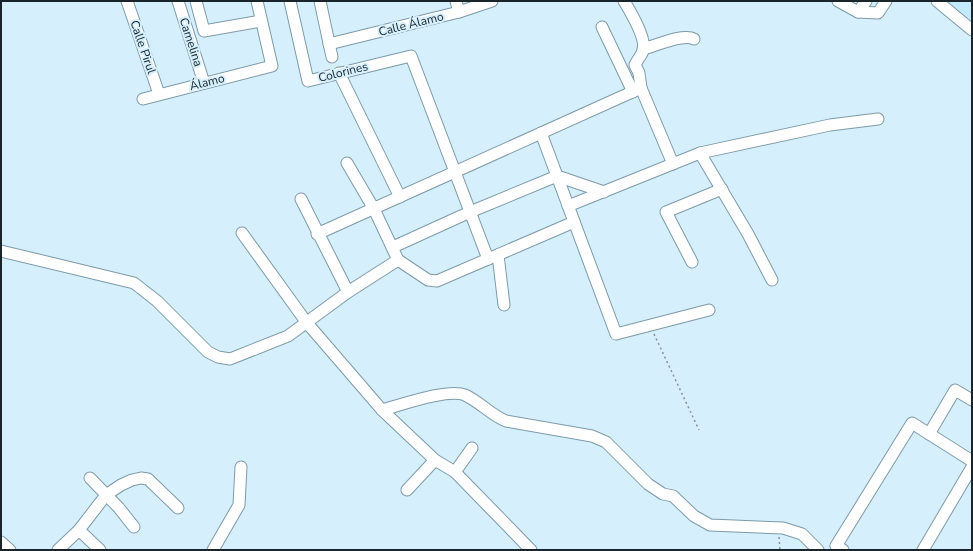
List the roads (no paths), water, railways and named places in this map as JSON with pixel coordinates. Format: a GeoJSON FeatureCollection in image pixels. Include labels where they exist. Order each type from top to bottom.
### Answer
{"type":"FeatureCollection","features":[{"type":"Feature","properties":{"kind":"street","name":"Calle Pirul"},"geometry":{"type":"LineString","coordinates":[[127,1],[159,94]]}},
{"type":"Feature","properties":{"kind":"street","name":"Camelina"},"geometry":{"type":"LineString","coordinates":[[178,1],[204,83]]}},
{"type":"Feature","properties":{"kind":"street"},"geometry":{"type":"LineString","coordinates":[[196,1],[204,30],[261,21],[257,1]]}},
{"type":"Feature","properties":{"kind":"street","name":"Colorines"},"geometry":{"type":"LineString","coordinates":[[290,1],[308,81],[411,56],[455,172]]}},
{"type":"Feature","properties":{"kind":"street"},"geometry":{"type":"LineString","coordinates":[[320,1],[332,57]]}},
{"type":"Feature","properties":{"kind":"street"},"geometry":{"type":"LineString","coordinates":[[456,1],[459,12]]}},
{"type":"Feature","properties":{"kind":"street"},"geometry":{"type":"LineString","coordinates":[[624,1],[637,27],[643,49],[635,65],[639,73],[637,90]]}},
{"type":"Feature","properties":{"kind":"street"},"geometry":{"type":"LineString","coordinates":[[838,1],[858,12],[878,13],[886,1]]}},
{"type":"Feature","properties":{"kind":"street"},"geometry":{"type":"LineString","coordinates":[[858,12],[866,1]]}},
{"type":"Feature","properties":{"kind":"street"},"geometry":{"type":"LineString","coordinates":[[937,1],[972,30]]}},
{"type":"Feature","properties":{"kind":"street","name":"Calle Álamo"},"geometry":{"type":"LineString","coordinates":[[329,44],[459,12],[487,2]]}},
{"type":"Feature","properties":{"kind":"street","name":"Álamo"},"geometry":{"type":"LineString","coordinates":[[143,99],[272,66],[261,21]]}},
{"type":"Feature","properties":{"kind":"street"},"geometry":{"type":"LineString","coordinates":[[602,27],[637,90],[672,164]]}},
{"type":"Feature","properties":{"kind":"street"},"geometry":{"type":"LineString","coordinates":[[643,49],[675,39],[691,37],[694,39]]}},
{"type":"Feature","properties":{"kind":"street"},"geometry":{"type":"LineString","coordinates":[[339,73],[400,197]]}},
{"type":"Feature","properties":{"kind":"street"},"geometry":{"type":"LineString","coordinates":[[318,234],[637,90]]}},
{"type":"Feature","properties":{"kind":"street"},"geometry":{"type":"LineString","coordinates":[[568,206],[700,153],[830,125],[878,119]]}},
{"type":"Feature","properties":{"kind":"street"},"geometry":{"type":"LineString","coordinates":[[541,133],[616,334],[709,310]]}},
{"type":"Feature","properties":{"kind":"street"},"geometry":{"type":"LineString","coordinates":[[700,153],[722,189],[772,280]]}},
{"type":"Feature","properties":{"kind":"street"},"geometry":{"type":"LineString","coordinates":[[347,163],[374,209],[398,260],[428,280],[437,281],[574,222]]}},
{"type":"Feature","properties":{"kind":"street"},"geometry":{"type":"LineString","coordinates":[[455,172],[470,212],[493,257],[504,305]]}},
{"type":"Feature","properties":{"kind":"street"},"geometry":{"type":"LineString","coordinates":[[393,247],[470,212],[557,176],[604,192]]}},
{"type":"Feature","properties":{"kind":"street"},"geometry":{"type":"LineString","coordinates":[[692,262],[666,212],[722,189]]}},
{"type":"Feature","properties":{"kind":"street"},"geometry":{"type":"LineString","coordinates":[[301,199],[348,292]]}},
{"type":"Feature","properties":{"kind":"street"},"geometry":{"type":"LineString","coordinates":[[242,233],[307,323],[382,410],[434,460],[455,472],[530,550]]}},
{"type":"Feature","properties":{"kind":"street"},"geometry":{"type":"LineString","coordinates":[[1,251],[134,283],[157,301],[208,352],[218,357],[230,359],[288,336],[348,292],[398,260]]}},
{"type":"Feature","properties":{"kind":"street"},"geometry":{"type":"LineString","coordinates":[[929,434],[955,390],[972,400]]}},
{"type":"Feature","properties":{"kind":"street"},"geometry":{"type":"LineString","coordinates":[[382,410],[451,392],[465,395],[496,417],[506,421],[592,436],[606,442],[648,484],[663,494],[673,496],[694,516],[710,525],[779,528],[792,530],[802,534],[818,550]]}},
{"type":"Feature","properties":{"kind":"street"},"geometry":{"type":"LineString","coordinates":[[843,550],[836,546],[912,423],[972,461]]}},
{"type":"Feature","properties":{"kind":"street"},"geometry":{"type":"LineString","coordinates":[[455,472],[472,448]]}},
{"type":"Feature","properties":{"kind":"street"},"geometry":{"type":"LineString","coordinates":[[407,490],[434,460]]}},
{"type":"Feature","properties":{"kind":"street"},"geometry":{"type":"LineString","coordinates":[[213,550],[238,505],[241,467]]}},
{"type":"Feature","properties":{"kind":"street"},"geometry":{"type":"LineString","coordinates":[[923,550],[972,467]]}},
{"type":"Feature","properties":{"kind":"street"},"geometry":{"type":"LineString","coordinates":[[90,478],[119,508],[134,527]]}},
{"type":"Feature","properties":{"kind":"street"},"geometry":{"type":"LineString","coordinates":[[58,550],[79,530],[106,495],[121,485],[141,478],[148,479],[178,508]]}},
{"type":"Feature","properties":{"kind":"street"},"geometry":{"type":"LineString","coordinates":[[79,530],[100,550]]}},
{"type":"Feature","properties":{"kind":"street"},"geometry":{"type":"LineString","coordinates":[[1,542],[10,550]]}}]}
